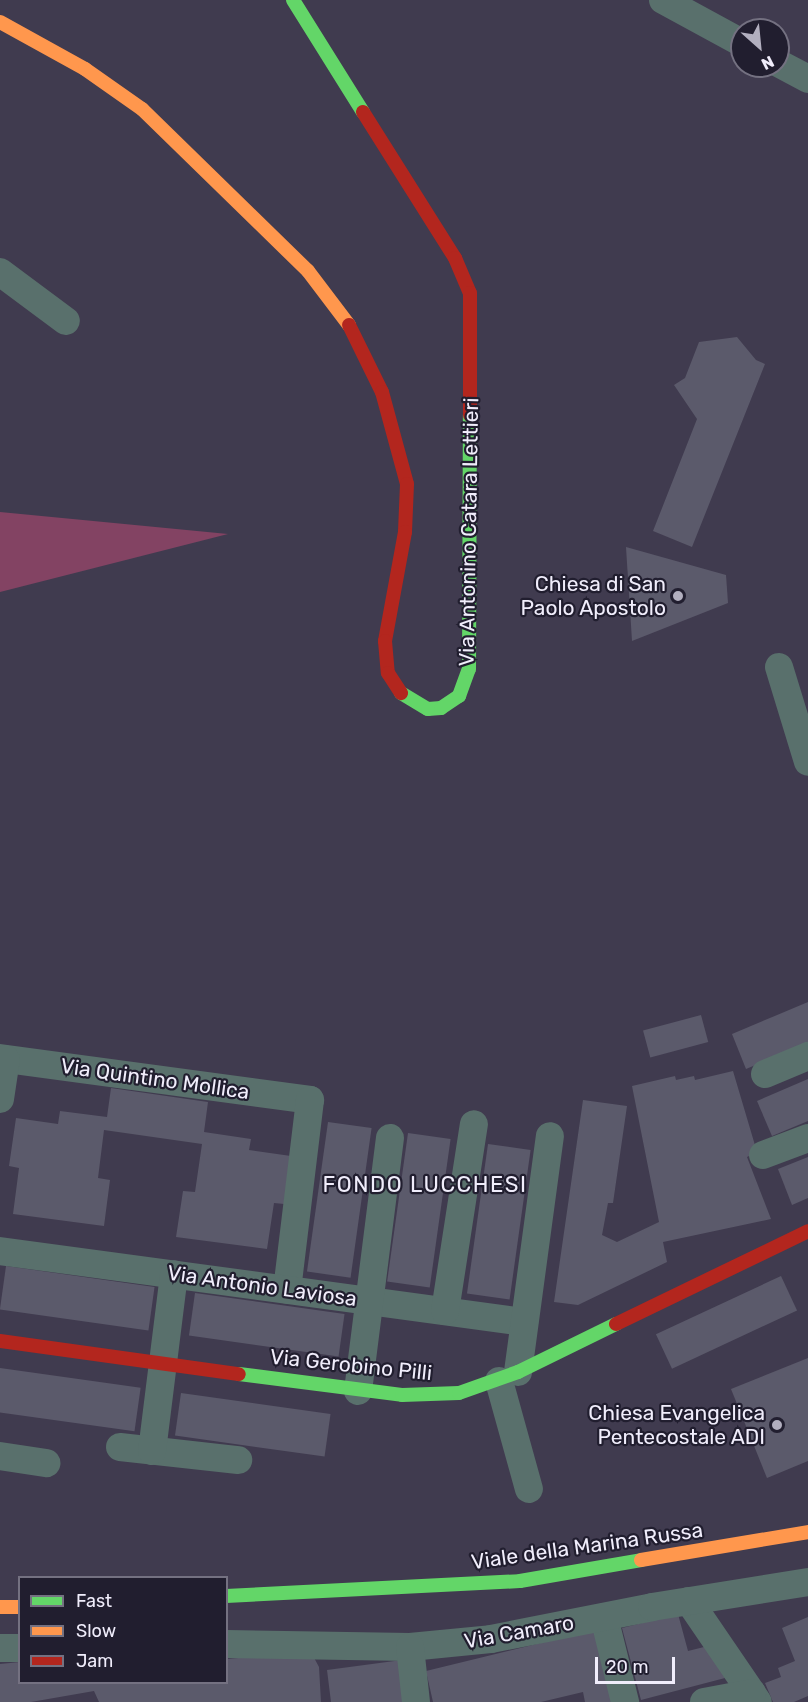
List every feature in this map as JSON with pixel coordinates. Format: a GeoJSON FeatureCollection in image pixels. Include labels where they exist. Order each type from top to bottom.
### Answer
{"type":"FeatureCollection","features":[{"type":"Feature","properties":{"kind":"street","name":"Via Antonino Catara Lettieri"},"geometry":{"type":"LineString","coordinates":[[0,22],[84,69],[142,109],[308,271],[344,316],[382,392],[407,484],[405,532],[385,641],[388,673],[403,697],[428,709],[441,708],[459,696],[469,669],[470,293],[455,258],[293,0]]}},
{"type":"Feature","properties":{"kind":"street"},"geometry":{"type":"LineString","coordinates":[[663,0],[730,36]]}},
{"type":"Feature","properties":{"kind":"street"},"geometry":{"type":"LineString","coordinates":[[790,69],[808,79]]}},
{"type":"Feature","properties":{"kind":"street"},"geometry":{"type":"LineString","coordinates":[[0,272],[66,321]]}},
{"type":"Feature","properties":{"kind":"street"},"geometry":{"type":"LineString","coordinates":[[779,667],[808,762]]}},
{"type":"Feature","properties":{"kind":"street"},"geometry":{"type":"LineString","coordinates":[[765,1074],[808,1056]]}},
{"type":"Feature","properties":{"kind":"street"},"geometry":{"type":"LineString","coordinates":[[0,1099],[3,1058]]}},
{"type":"Feature","properties":{"kind":"street","name":"Via Quintino Mollica"},"geometry":{"type":"LineString","coordinates":[[3,1058],[310,1100],[287,1290]]}},
{"type":"Feature","properties":{"kind":"street"},"geometry":{"type":"LineString","coordinates":[[445,1311],[474,1124]]}},
{"type":"Feature","properties":{"kind":"street"},"geometry":{"type":"LineString","coordinates":[[529,1489],[508,1376],[524,1322],[550,1136]]}},
{"type":"Feature","properties":{"kind":"street"},"geometry":{"type":"LineString","coordinates":[[358,1391],[390,1138]]}},
{"type":"Feature","properties":{"kind":"street"},"geometry":{"type":"LineString","coordinates":[[763,1155],[808,1138]]}},
{"type":"Feature","properties":{"kind":"street","name":"Via Gerobino Pilli"},"geometry":{"type":"LineString","coordinates":[[0,1341],[358,1391],[435,1395],[508,1376],[808,1231]]}},
{"type":"Feature","properties":{"kind":"street","name":"Via Antonio Laviosa"},"geometry":{"type":"LineString","coordinates":[[0,1251],[524,1322]]}},
{"type":"Feature","properties":{"kind":"street"},"geometry":{"type":"LineString","coordinates":[[152,1451],[174,1274]]}},
{"type":"Feature","properties":{"kind":"street"},"geometry":{"type":"LineString","coordinates":[[120,1447],[238,1460]]}},
{"type":"Feature","properties":{"kind":"street"},"geometry":{"type":"LineString","coordinates":[[0,1456],[46,1463]]}},
{"type":"Feature","properties":{"kind":"street","name":"Viale della Marina Russa"},"geometry":{"type":"LineString","coordinates":[[228,1596],[520,1581],[808,1532]]}},
{"type":"Feature","properties":{"kind":"street","name":"Via Camaro"},"geometry":{"type":"LineString","coordinates":[[228,1644],[410,1647],[491,1639],[689,1601],[808,1582]]}},
{"type":"Feature","properties":{"kind":"street"},"geometry":{"type":"LineString","coordinates":[[689,1601],[755,1697],[704,1702]]}},
{"type":"Feature","properties":{"kind":"street"},"geometry":{"type":"LineString","coordinates":[[0,1607],[18,1606]]}},
{"type":"Feature","properties":{"kind":"street"},"geometry":{"type":"LineString","coordinates":[[604,1617],[625,1702]]}},
{"type":"Feature","properties":{"kind":"street"},"geometry":{"type":"LineString","coordinates":[[410,1647],[416,1702]]}},
{"type":"Feature","properties":{"kind":"street"},"geometry":{"type":"LineString","coordinates":[[0,1648],[18,1648]]}},
{"type":"Feature","properties":{"kind":"shaded area"},"geometry":{"type":"Polygon","coordinates":[[[0,512],[228,534],[0,592],[0,512]]]}},
{"type":"Feature","properties":{"kind":"building"},"geometry":{"type":"Polygon","coordinates":[[[737,337],[756,360],[765,364],[692,547],[653,531],[697,419],[674,385],[685,378],[699,342],[737,337]]]}},
{"type":"Feature","properties":{"kind":"building","name":"Chiesa di San Paolo Apostolo"},"geometry":{"type":"Polygon","coordinates":[[[626,547],[726,575],[728,603],[632,641],[626,547]]]}},
{"type":"Feature","properties":{"kind":"building"},"geometry":{"type":"Polygon","coordinates":[[[808,1002],[808,1043],[746,1069],[732,1034],[808,1002]]]}},
{"type":"Feature","properties":{"kind":"building"},"geometry":{"type":"Polygon","coordinates":[[[701,1015],[708,1042],[650,1058],[643,1031],[701,1015]]]}},
{"type":"Feature","properties":{"kind":"building"},"geometry":{"type":"Polygon","coordinates":[[[733,1071],[757,1152],[747,1157],[771,1219],[663,1242],[667,1262],[578,1305],[554,1302],[583,1100],[627,1106],[613,1203],[608,1203],[602,1235],[617,1242],[659,1222],[632,1086],[675,1076],[676,1080],[694,1076],[695,1080],[733,1071]]]}},
{"type":"Feature","properties":{"kind":"building"},"geometry":{"type":"Polygon","coordinates":[[[808,1079],[808,1121],[772,1136],[757,1101],[808,1079]]]}},
{"type":"Feature","properties":{"kind":"building"},"geometry":{"type":"Polygon","coordinates":[[[111,1088],[208,1102],[204,1132],[251,1139],[249,1150],[291,1156],[284,1204],[274,1203],[267,1249],[176,1237],[183,1191],[195,1192],[202,1144],[104,1130],[98,1178],[110,1180],[104,1226],[13,1214],[19,1168],[9,1166],[16,1118],[58,1124],[60,1111],[107,1117],[111,1088]]]}},
{"type":"Feature","properties":{"kind":"building"},"geometry":{"type":"Polygon","coordinates":[[[328,1122],[372,1128],[351,1278],[307,1272],[328,1122]]]}},
{"type":"Feature","properties":{"kind":"building"},"geometry":{"type":"Polygon","coordinates":[[[408,1133],[451,1139],[430,1288],[387,1282],[408,1133]]]}},
{"type":"Feature","properties":{"kind":"building"},"geometry":{"type":"Polygon","coordinates":[[[488,1144],[531,1150],[510,1300],[467,1294],[488,1144]]]}},
{"type":"Feature","properties":{"kind":"building"},"geometry":{"type":"Polygon","coordinates":[[[808,1157],[808,1198],[792,1205],[778,1169],[808,1157]]]}},
{"type":"Feature","properties":{"kind":"building"},"geometry":{"type":"Polygon","coordinates":[[[6,1266],[155,1287],[148,1330],[0,1310],[6,1266]]]}},
{"type":"Feature","properties":{"kind":"building"},"geometry":{"type":"Polygon","coordinates":[[[781,1276],[797,1310],[672,1369],[656,1334],[781,1276]]]}},
{"type":"Feature","properties":{"kind":"building"},"geometry":{"type":"Polygon","coordinates":[[[195,1293],[345,1314],[339,1357],[189,1336],[195,1293]]]}},
{"type":"Feature","properties":{"kind":"building","name":"Chiesa Evangelica Pentecostale ADI"},"geometry":{"type":"Polygon","coordinates":[[[808,1358],[808,1461],[767,1478],[731,1389],[808,1358]]]}},
{"type":"Feature","properties":{"kind":"building"},"geometry":{"type":"Polygon","coordinates":[[[0,1368],[141,1388],[134,1431],[0,1412],[0,1368]]]}},
{"type":"Feature","properties":{"kind":"building"},"geometry":{"type":"Polygon","coordinates":[[[181,1393],[331,1414],[325,1457],[175,1436],[181,1393]]]}},
{"type":"Feature","properties":{"kind":"building"},"geometry":{"type":"Polygon","coordinates":[[[678,1614],[688,1651],[716,1644],[725,1678],[641,1700],[622,1628],[678,1614]]]}},
{"type":"Feature","properties":{"kind":"building"},"geometry":{"type":"Polygon","coordinates":[[[808,1617],[808,1696],[794,1702],[773,1702],[765,1683],[781,1677],[778,1668],[795,1661],[782,1628],[808,1617]]]}},
{"type":"Feature","properties":{"kind":"building"},"geometry":{"type":"Polygon","coordinates":[[[606,1627],[624,1702],[585,1702],[583,1692],[541,1702],[433,1702],[426,1671],[606,1627]]]}},
{"type":"Feature","properties":{"kind":"building"},"geometry":{"type":"Polygon","coordinates":[[[311,1652],[319,1667],[321,1702],[99,1702],[94,1691],[31,1702],[0,1702],[0,1664],[18,1662],[18,1684],[228,1684],[228,1659],[311,1652]]]}},
{"type":"Feature","properties":{"kind":"building"},"geometry":{"type":"Polygon","coordinates":[[[417,1658],[423,1702],[331,1702],[327,1670],[417,1658]]]}},
{"type":"Feature","properties":{"kind":"traffic: fast"},"geometry":{"type":"LineString","coordinates":[[293,0],[363,112]]}},
{"type":"Feature","properties":{"kind":"traffic: fast"},"geometry":{"type":"LineString","coordinates":[[401,693],[428,709],[441,708],[459,696],[469,669],[470,415]]}},
{"type":"Feature","properties":{"kind":"traffic: fast"},"geometry":{"type":"LineString","coordinates":[[239,1374],[402,1395],[459,1393],[518,1372],[616,1324]]}},
{"type":"Feature","properties":{"kind":"traffic: fast"},"geometry":{"type":"LineString","coordinates":[[228,1596],[520,1581],[641,1560]]}},
{"type":"Feature","properties":{"kind":"traffic: slow"},"geometry":{"type":"LineString","coordinates":[[0,22],[85,69],[142,109],[308,271],[349,325]]}},
{"type":"Feature","properties":{"kind":"traffic: slow"},"geometry":{"type":"LineString","coordinates":[[641,1560],[808,1532]]}},
{"type":"Feature","properties":{"kind":"traffic: slow"},"geometry":{"type":"LineString","coordinates":[[0,1607],[18,1607]]}},
{"type":"Feature","properties":{"kind":"traffic: jam"},"geometry":{"type":"LineString","coordinates":[[363,112],[455,258],[470,293],[470,415]]}},
{"type":"Feature","properties":{"kind":"traffic: jam"},"geometry":{"type":"LineString","coordinates":[[349,325],[382,392],[407,484],[405,532],[385,641],[388,673],[401,693]]}},
{"type":"Feature","properties":{"kind":"traffic: jam"},"geometry":{"type":"LineString","coordinates":[[616,1324],[808,1231]]}},
{"type":"Feature","properties":{"kind":"traffic: jam"},"geometry":{"type":"LineString","coordinates":[[0,1341],[239,1374]]}},
{"type":"Feature","properties":{"kind":"place","name":"Chiesa di San Paolo Apostolo"},"geometry":{"type":"Point","coordinates":[678,596]}},
{"type":"Feature","properties":{"kind":"place","name":"Chiesa Evangelica Pentecostale ADI"},"geometry":{"type":"Point","coordinates":[777,1425]}},
{"type":"Feature","properties":{"kind":"district","name":"FONDO LUCCHESI"},"geometry":{"type":"Point","coordinates":[425,1185]}}]}
